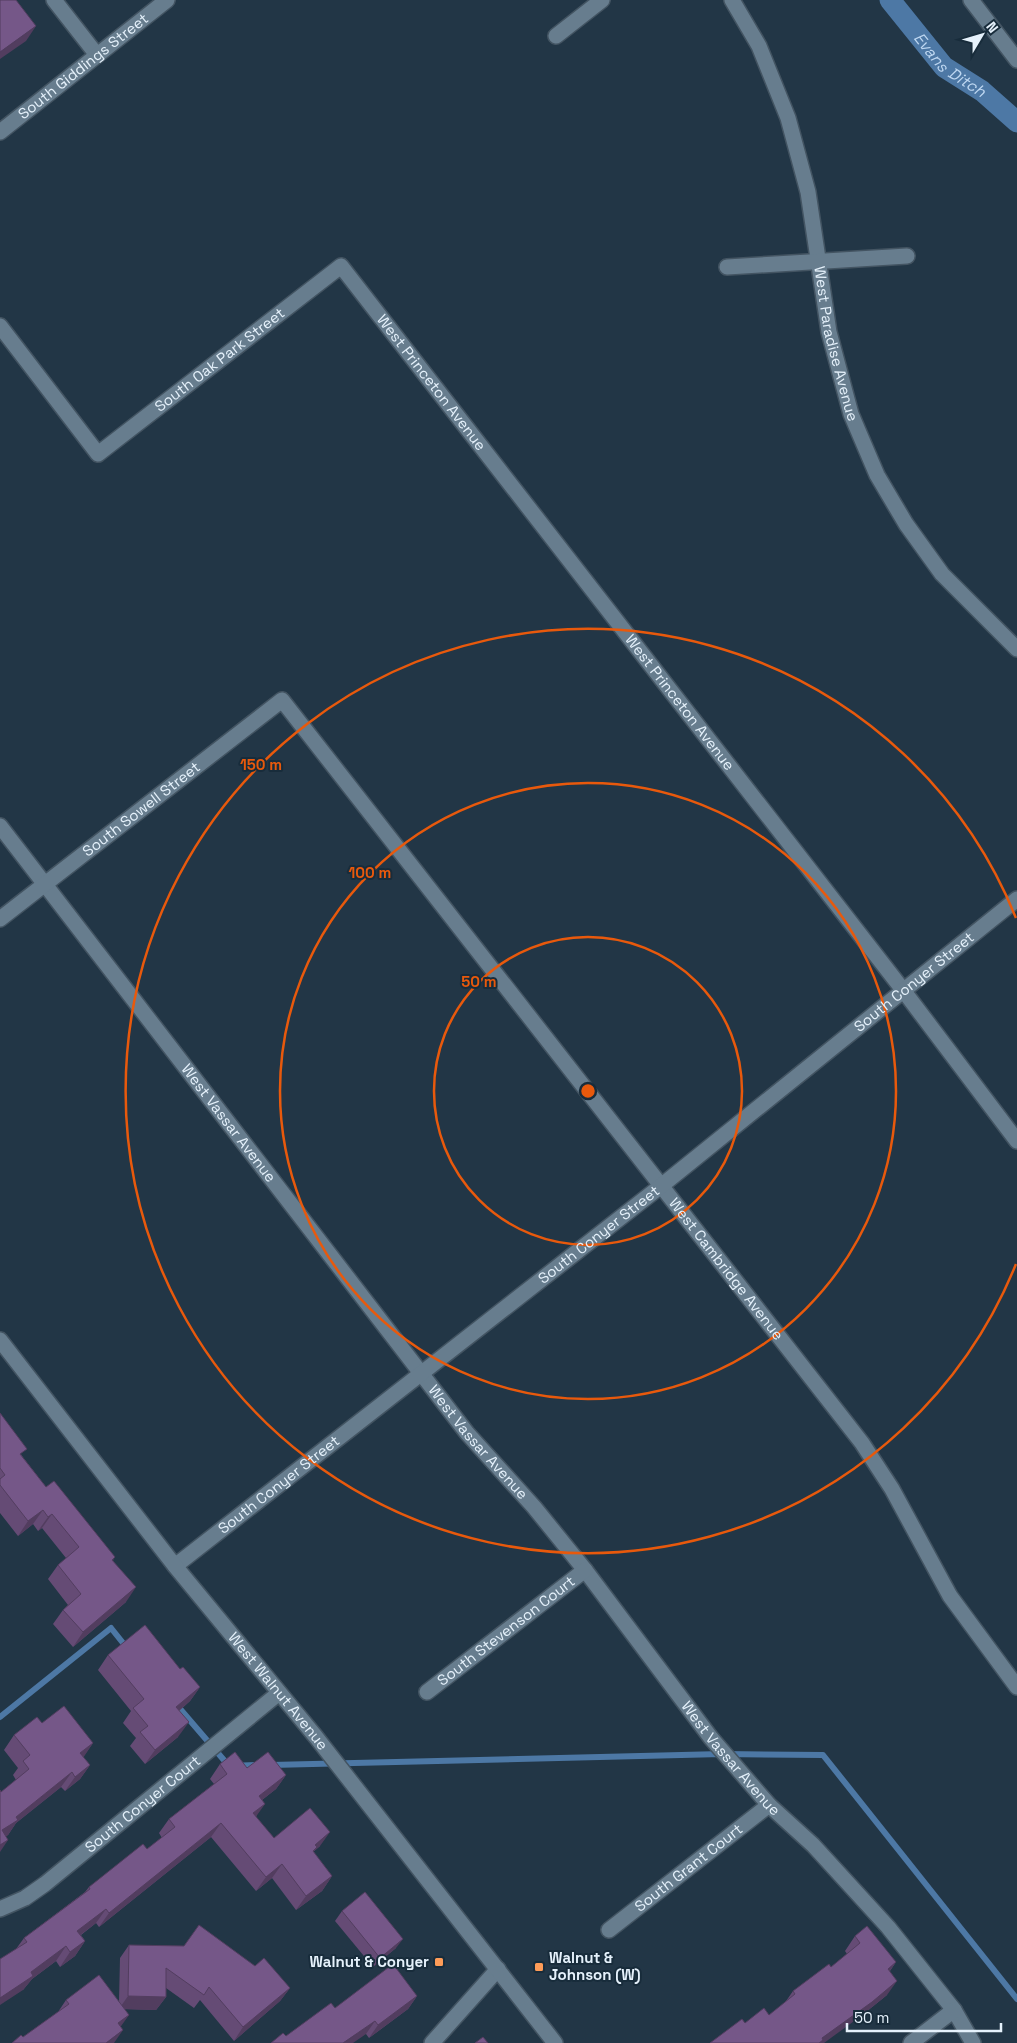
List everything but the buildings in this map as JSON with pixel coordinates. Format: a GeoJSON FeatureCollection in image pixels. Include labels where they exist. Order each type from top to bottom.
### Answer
{"type":"FeatureCollection","features":[{"type":"Feature","properties":{"kind":"street"},"geometry":{"type":"LineString","coordinates":[[54,0],[97,55]]}},
{"type":"Feature","properties":{"kind":"street","name":"South Giddings Street"},"geometry":{"type":"LineString","coordinates":[[0,132],[167,0]]}},
{"type":"Feature","properties":{"kind":"street"},"geometry":{"type":"LineString","coordinates":[[556,36],[602,0]]}},
{"type":"Feature","properties":{"kind":"street","name":"West Paradise Avenue"},"geometry":{"type":"LineString","coordinates":[[732,0],[759,46],[788,118],[808,192],[829,332],[852,414],[877,476],[906,524],[942,574],[1017,649]]}},
{"type":"Feature","properties":{"kind":"street"},"geometry":{"type":"LineString","coordinates":[[971,0],[1017,60]]}},
{"type":"Feature","properties":{"kind":"street"},"geometry":{"type":"LineString","coordinates":[[726,267],[907,256]]}},
{"type":"Feature","properties":{"kind":"street","name":"South Oak Park Street"},"geometry":{"type":"LineString","coordinates":[[0,326],[98,454],[341,266]]}},
{"type":"Feature","properties":{"kind":"street","name":"West Princeton Avenue"},"geometry":{"type":"LineString","coordinates":[[341,266],[903,990],[1017,1141]]}},
{"type":"Feature","properties":{"kind":"street","name":"South Sowell Street"},"geometry":{"type":"LineString","coordinates":[[0,919],[282,700]]}},
{"type":"Feature","properties":{"kind":"street","name":"West Cambridge Avenue"},"geometry":{"type":"LineString","coordinates":[[282,700],[862,1444],[892,1489],[950,1596],[1017,1687]]}},
{"type":"Feature","properties":{"kind":"street","name":"West Vassar Avenue"},"geometry":{"type":"LineString","coordinates":[[0,826],[467,1433],[534,1507],[585,1570],[711,1738],[769,1805],[813,1845],[888,1927],[954,2010],[973,2043]]}},
{"type":"Feature","properties":{"kind":"street","name":"South Conyer Street"},"geometry":{"type":"LineString","coordinates":[[175,1566],[661,1186],[1017,899]]}},
{"type":"Feature","properties":{"kind":"street","name":"West Walnut Avenue"},"geometry":{"type":"LineString","coordinates":[[0,1340],[175,1566],[279,1693],[555,2043]]}},
{"type":"Feature","properties":{"kind":"street","name":"South Stevenson Court"},"geometry":{"type":"LineString","coordinates":[[427,1692],[585,1570]]}},
{"type":"Feature","properties":{"kind":"street","name":"South Conyer Court"},"geometry":{"type":"LineString","coordinates":[[0,1909],[25,1898],[45,1884],[279,1693]]}},
{"type":"Feature","properties":{"kind":"street","name":"South Grant Court"},"geometry":{"type":"LineString","coordinates":[[608,1930],[769,1805]]}},
{"type":"Feature","properties":{"kind":"street"},"geometry":{"type":"LineString","coordinates":[[432,2043],[498,1969]]}},
{"type":"Feature","properties":{"kind":"street"},"geometry":{"type":"LineString","coordinates":[[911,2043],[954,2010]]}},
{"type":"Feature","properties":{"kind":"waterway","name":"Evans Ditch"},"geometry":{"type":"LineString","coordinates":[[890,0],[944,67],[982,91],[1017,122]]}},
{"type":"Feature","properties":{"kind":"waterway"},"geometry":{"type":"LineString","coordinates":[[0,1717],[111,1628],[127,1648]]}},
{"type":"Feature","properties":{"kind":"waterway"},"geometry":{"type":"LineString","coordinates":[[175,1703],[229,1766],[258,1765]]}},
{"type":"Feature","properties":{"kind":"waterway"},"geometry":{"type":"LineString","coordinates":[[271,1765],[722,1754],[823,1755],[1017,1999]]}},
{"type":"Feature","properties":{"kind":"place","name":"Walnut & Conyer"},"geometry":{"type":"Point","coordinates":[439,1962]}},
{"type":"Feature","properties":{"kind":"place","name":"Walnut & Johnson (W)"},"geometry":{"type":"Point","coordinates":[539,1967]}}]}
